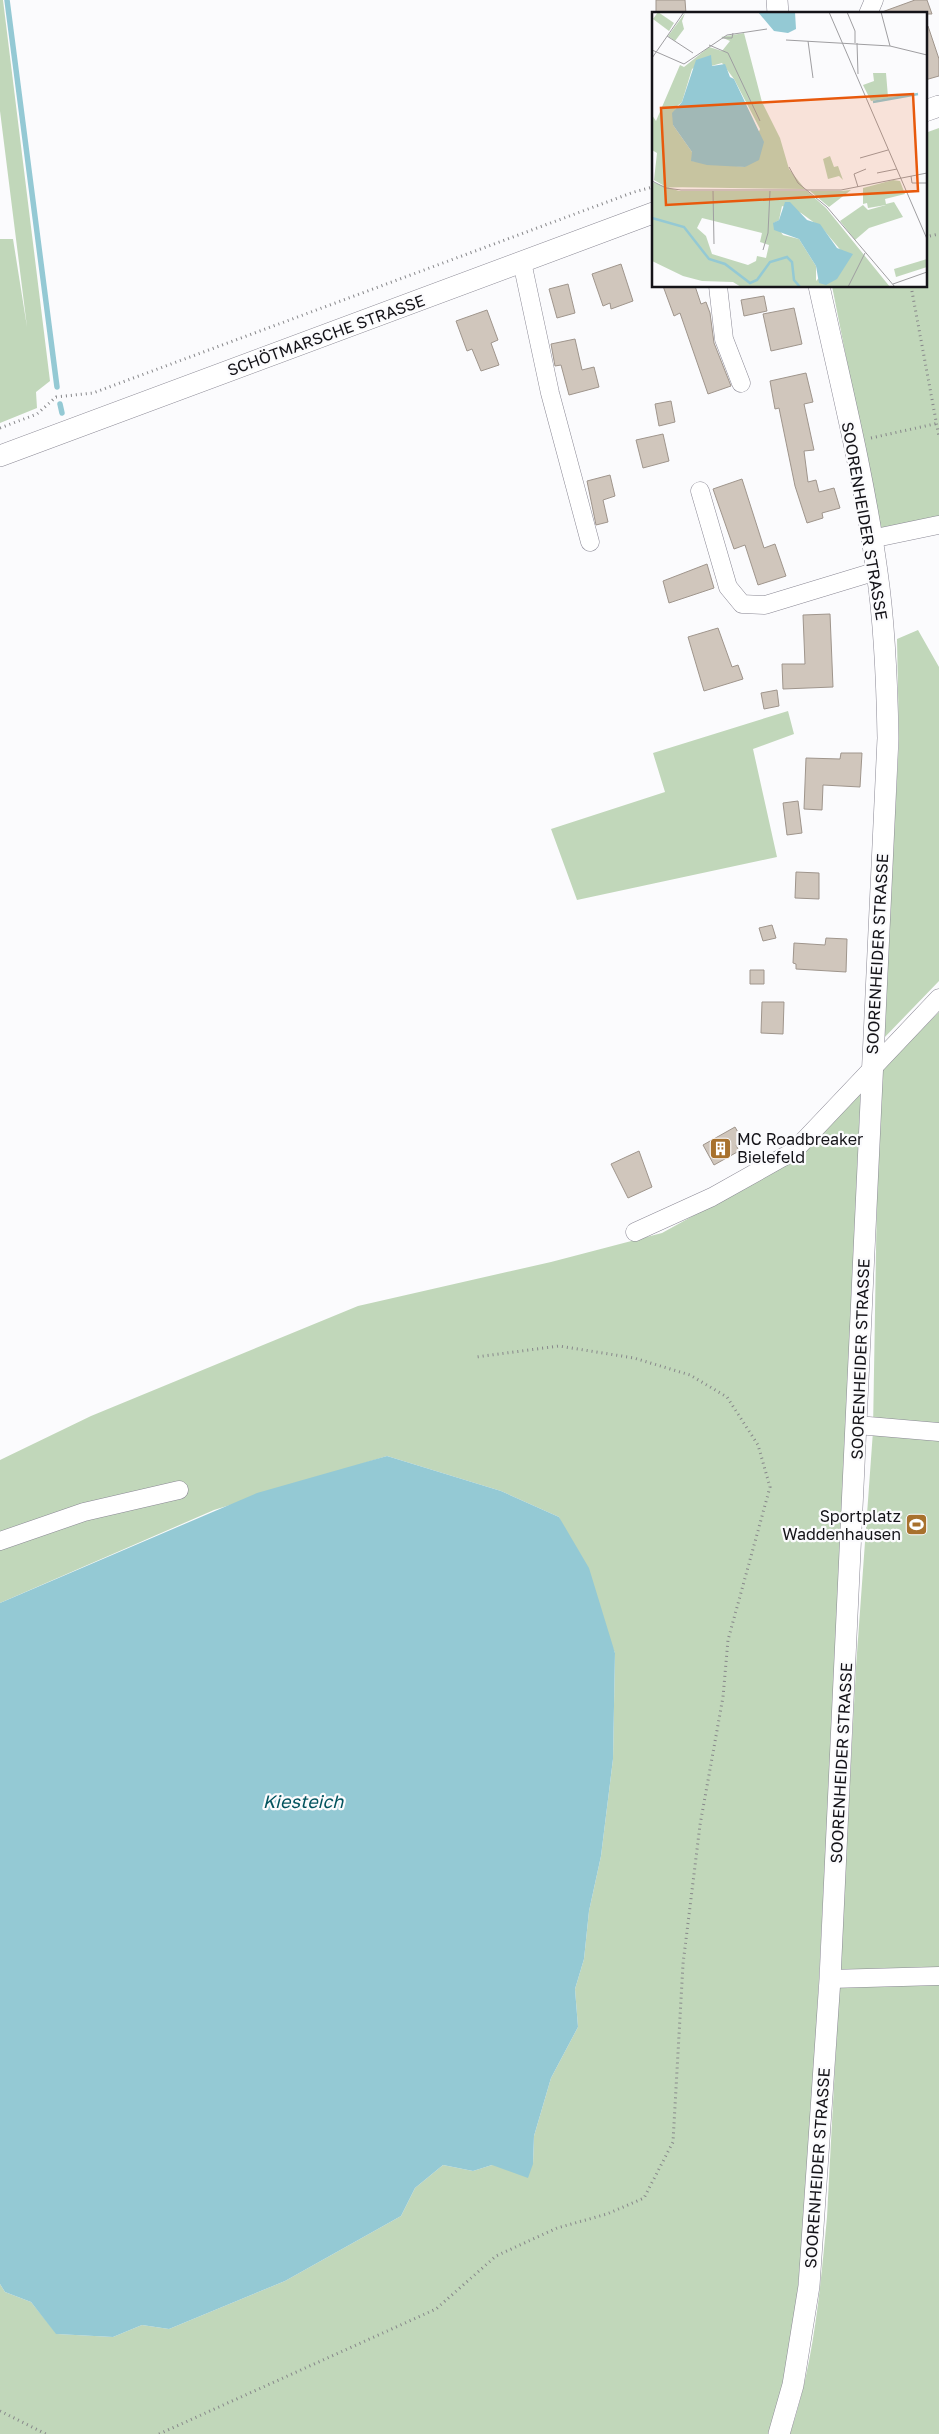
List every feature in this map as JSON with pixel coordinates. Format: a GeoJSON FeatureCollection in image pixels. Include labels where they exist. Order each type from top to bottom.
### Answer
{"type":"FeatureCollection","features":[{"type":"Feature","properties":{"kind":"main road"},"geometry":{"type":"LineString","coordinates":[[926,111],[939,106]]}},
{"type":"Feature","properties":{"kind":"main road","name":"SCHÖTMARSCHE STRASSE"},"geometry":{"type":"LineString","coordinates":[[0,456],[652,213]]}},
{"type":"Feature","properties":{"kind":"main road","name":"SOORENHEIDER STRASSE"},"geometry":{"type":"LineString","coordinates":[[780,2434],[794,2385],[809,2286],[830,1979],[857,1425],[871,1067],[888,738],[886,657],[877,571],[853,442],[819,288]]}},
{"type":"Feature","properties":{"kind":"street"},"geometry":{"type":"LineString","coordinates":[[869,12],[874,0]]}},
{"type":"Feature","properties":{"kind":"street"},"geometry":{"type":"LineString","coordinates":[[522,262],[550,393],[590,542]]}},
{"type":"Feature","properties":{"kind":"street"},"geometry":{"type":"LineString","coordinates":[[718,288],[724,339],[741,383]]}},
{"type":"Feature","properties":{"kind":"street"},"geometry":{"type":"LineString","coordinates":[[700,491],[728,587],[742,604],[764,605],[877,571]]}},
{"type":"Feature","properties":{"kind":"street"},"geometry":{"type":"LineString","coordinates":[[872,540],[938,525]]}},
{"type":"Feature","properties":{"kind":"street"},"geometry":{"type":"LineString","coordinates":[[635,1232],[712,1197],[794,1151],[871,1067],[939,998]]}},
{"type":"Feature","properties":{"kind":"street"},"geometry":{"type":"LineString","coordinates":[[857,1425],[939,1432]]}},
{"type":"Feature","properties":{"kind":"street"},"geometry":{"type":"LineString","coordinates":[[0,1541],[84,1512],[179,1490]]}},
{"type":"Feature","properties":{"kind":"street"},"geometry":{"type":"LineString","coordinates":[[830,1979],[939,1976]]}},
{"type":"Feature","properties":{"kind":"path"},"geometry":{"type":"LineString","coordinates":[[0,428],[37,414],[56,397],[92,393],[625,196],[652,188]]}},
{"type":"Feature","properties":{"kind":"path"},"geometry":{"type":"LineString","coordinates":[[926,236],[939,234]]}},
{"type":"Feature","properties":{"kind":"path"},"geometry":{"type":"LineString","coordinates":[[911,288],[938,423],[939,437]]}},
{"type":"Feature","properties":{"kind":"path"},"geometry":{"type":"LineString","coordinates":[[853,442],[938,423]]}},
{"type":"Feature","properties":{"kind":"path"},"geometry":{"type":"LineString","coordinates":[[159,2434],[436,2309],[496,2256],[557,2228],[607,2214],[644,2198],[673,2142],[683,1964],[700,1824],[723,1696],[728,1640],[770,1487],[758,1445],[727,1397],[690,1374],[634,1358],[559,1346],[476,1357]]}},
{"type":"Feature","properties":{"kind":"path"},"geometry":{"type":"LineString","coordinates":[[0,2410],[46,2434]]}},
{"type":"Feature","properties":{"kind":"green space"},"geometry":{"type":"Polygon","coordinates":[[[0,0],[3,0],[50,381],[36,392],[37,408],[0,423],[0,239],[13,239],[27,327],[0,111],[0,0]]]}},
{"type":"Feature","properties":{"kind":"green space"},"geometry":{"type":"Polygon","coordinates":[[[939,128],[939,517],[880,529],[832,288],[926,288],[926,133],[939,128]]]}},
{"type":"Feature","properties":{"kind":"green space"},"geometry":{"type":"Polygon","coordinates":[[[918,630],[939,667],[939,981],[882,1040],[899,742],[897,639],[918,630]]]}},
{"type":"Feature","properties":{"kind":"green space"},"geometry":{"type":"Polygon","coordinates":[[[788,711],[794,734],[753,749],[777,857],[577,900],[551,829],[665,792],[653,753],[788,711]]]}},
{"type":"Feature","properties":{"kind":"green space"},"geometry":{"type":"Polygon","coordinates":[[[939,1012],[939,2434],[790,2434],[805,2381],[815,2327],[827,2217],[856,1667],[873,1431],[879,1073],[939,1012]]]}},
{"type":"Feature","properties":{"kind":"green space"},"geometry":{"type":"Polygon","coordinates":[[[861,1088],[834,1693],[810,2150],[793,2345],[771,2434],[0,2434],[0,2284],[5,2292],[31,2302],[57,2334],[113,2337],[142,2325],[169,2329],[285,2281],[401,2216],[415,2188],[443,2165],[473,2171],[492,2165],[533,2164],[534,2136],[551,2078],[578,2027],[575,1989],[584,1959],[589,1911],[601,1856],[613,1759],[615,1653],[559,1517],[501,1491],[387,1456],[214,1510],[0,1603],[0,1460],[91,1416],[358,1306],[551,1262],[662,1233],[791,1162],[861,1088]]]}},
{"type":"Feature","properties":{"kind":"water","name":"Kiesteich"},"geometry":{"type":"Polygon","coordinates":[[[387,1456],[501,1491],[559,1517],[589,1568],[615,1653],[613,1759],[601,1856],[589,1911],[584,1959],[575,1989],[578,2027],[551,2078],[534,2136],[533,2164],[528,2178],[492,2165],[473,2171],[443,2165],[415,2188],[401,2216],[285,2281],[169,2329],[142,2325],[113,2337],[56,2334],[31,2302],[5,2292],[0,2284],[0,1603],[257,1493],[387,1456]]]}},
{"type":"Feature","properties":{"kind":"building"},"geometry":{"type":"Polygon","coordinates":[[[656,0],[685,0],[686,12],[656,12],[656,0]]]}},
{"type":"Feature","properties":{"kind":"building"},"geometry":{"type":"Polygon","coordinates":[[[915,0],[927,0],[932,14],[926,14],[926,12],[882,12],[915,0]]]}},
{"type":"Feature","properties":{"kind":"building"},"geometry":{"type":"Polygon","coordinates":[[[926,26],[928,26],[939,59],[939,76],[926,80],[926,26]]]}},
{"type":"Feature","properties":{"kind":"building"},"geometry":{"type":"Polygon","coordinates":[[[621,264],[633,301],[611,309],[610,303],[603,306],[592,274],[621,264]]]}},
{"type":"Feature","properties":{"kind":"building"},"geometry":{"type":"Polygon","coordinates":[[[568,284],[575,313],[557,318],[549,289],[568,284]]]}},
{"type":"Feature","properties":{"kind":"building"},"geometry":{"type":"Polygon","coordinates":[[[664,288],[696,288],[701,304],[706,302],[710,313],[714,343],[731,386],[708,394],[680,313],[674,316],[664,288]]]}},
{"type":"Feature","properties":{"kind":"building"},"geometry":{"type":"Polygon","coordinates":[[[764,296],[767,311],[744,316],[741,300],[764,296]]]}},
{"type":"Feature","properties":{"kind":"building"},"geometry":{"type":"Polygon","coordinates":[[[794,308],[802,344],[771,351],[763,314],[794,308]]]}},
{"type":"Feature","properties":{"kind":"building"},"geometry":{"type":"Polygon","coordinates":[[[487,310],[498,340],[491,343],[499,365],[481,371],[472,349],[467,351],[456,321],[487,310]]]}},
{"type":"Feature","properties":{"kind":"building"},"geometry":{"type":"Polygon","coordinates":[[[575,339],[582,370],[594,367],[599,387],[569,395],[561,365],[555,366],[551,344],[575,339]]]}},
{"type":"Feature","properties":{"kind":"building"},"geometry":{"type":"Polygon","coordinates":[[[806,373],[813,402],[804,404],[814,450],[804,451],[808,482],[816,480],[819,492],[834,488],[840,508],[822,513],[823,518],[807,523],[795,486],[779,408],[775,409],[770,381],[806,373]]]}},
{"type":"Feature","properties":{"kind":"building"},"geometry":{"type":"Polygon","coordinates":[[[671,401],[675,422],[659,426],[655,404],[671,401]]]}},
{"type":"Feature","properties":{"kind":"building"},"geometry":{"type":"Polygon","coordinates":[[[663,434],[669,461],[643,468],[636,440],[663,434]]]}},
{"type":"Feature","properties":{"kind":"building"},"geometry":{"type":"Polygon","coordinates":[[[610,475],[615,496],[603,500],[608,522],[596,525],[587,481],[610,475]]]}},
{"type":"Feature","properties":{"kind":"building"},"geometry":{"type":"Polygon","coordinates":[[[742,479],[764,548],[775,544],[786,576],[758,585],[745,545],[734,549],[713,489],[742,479]]]}},
{"type":"Feature","properties":{"kind":"building"},"geometry":{"type":"Polygon","coordinates":[[[707,564],[714,588],[669,603],[663,581],[707,564]]]}},
{"type":"Feature","properties":{"kind":"building"},"geometry":{"type":"Polygon","coordinates":[[[830,614],[833,687],[783,689],[782,664],[805,664],[803,615],[830,614]]]}},
{"type":"Feature","properties":{"kind":"building"},"geometry":{"type":"Polygon","coordinates":[[[718,628],[732,667],[738,665],[743,679],[704,691],[688,637],[718,628]]]}},
{"type":"Feature","properties":{"kind":"building"},"geometry":{"type":"Polygon","coordinates":[[[777,690],[779,706],[764,709],[761,693],[777,690]]]}},
{"type":"Feature","properties":{"kind":"building"},"geometry":{"type":"Polygon","coordinates":[[[841,753],[862,753],[860,787],[823,785],[822,810],[804,809],[806,758],[840,759],[841,753]]]}},
{"type":"Feature","properties":{"kind":"building"},"geometry":{"type":"Polygon","coordinates":[[[798,801],[802,833],[787,835],[783,803],[798,801]]]}},
{"type":"Feature","properties":{"kind":"building"},"geometry":{"type":"Polygon","coordinates":[[[796,872],[819,873],[819,899],[795,898],[796,872]]]}},
{"type":"Feature","properties":{"kind":"building"},"geometry":{"type":"Polygon","coordinates":[[[772,925],[776,938],[763,941],[759,928],[772,925]]]}},
{"type":"Feature","properties":{"kind":"building"},"geometry":{"type":"Polygon","coordinates":[[[826,938],[847,939],[846,972],[796,969],[796,964],[793,963],[794,943],[825,945],[826,938]]]}},
{"type":"Feature","properties":{"kind":"building"},"geometry":{"type":"Polygon","coordinates":[[[750,970],[764,970],[764,984],[750,984],[750,970]]]}},
{"type":"Feature","properties":{"kind":"building"},"geometry":{"type":"Polygon","coordinates":[[[762,1002],[784,1002],[783,1034],[761,1033],[762,1002]]]}},
{"type":"Feature","properties":{"kind":"building","name":"MC Roadbreaker Bielefeld"},"geometry":{"type":"Polygon","coordinates":[[[735,1127],[743,1141],[736,1145],[739,1151],[714,1165],[703,1145],[735,1127]]]}},
{"type":"Feature","properties":{"kind":"building"},"geometry":{"type":"Polygon","coordinates":[[[639,1151],[652,1187],[628,1198],[611,1164],[639,1151]]]}},
{"type":"Feature","properties":{"kind":"waterway"},"geometry":{"type":"LineString","coordinates":[[7,0],[57,387]]}},
{"type":"Feature","properties":{"kind":"waterway"},"geometry":{"type":"LineString","coordinates":[[60,404],[62,413]]}},
{"type":"Feature","properties":{"kind":"place","name":"MC Roadbreaker Bielefeld"},"geometry":{"type":"Point","coordinates":[721,1148]}},
{"type":"Feature","properties":{"kind":"place","name":"Sportplatz Waddenhausen"},"geometry":{"type":"Point","coordinates":[917,1525]}}]}
